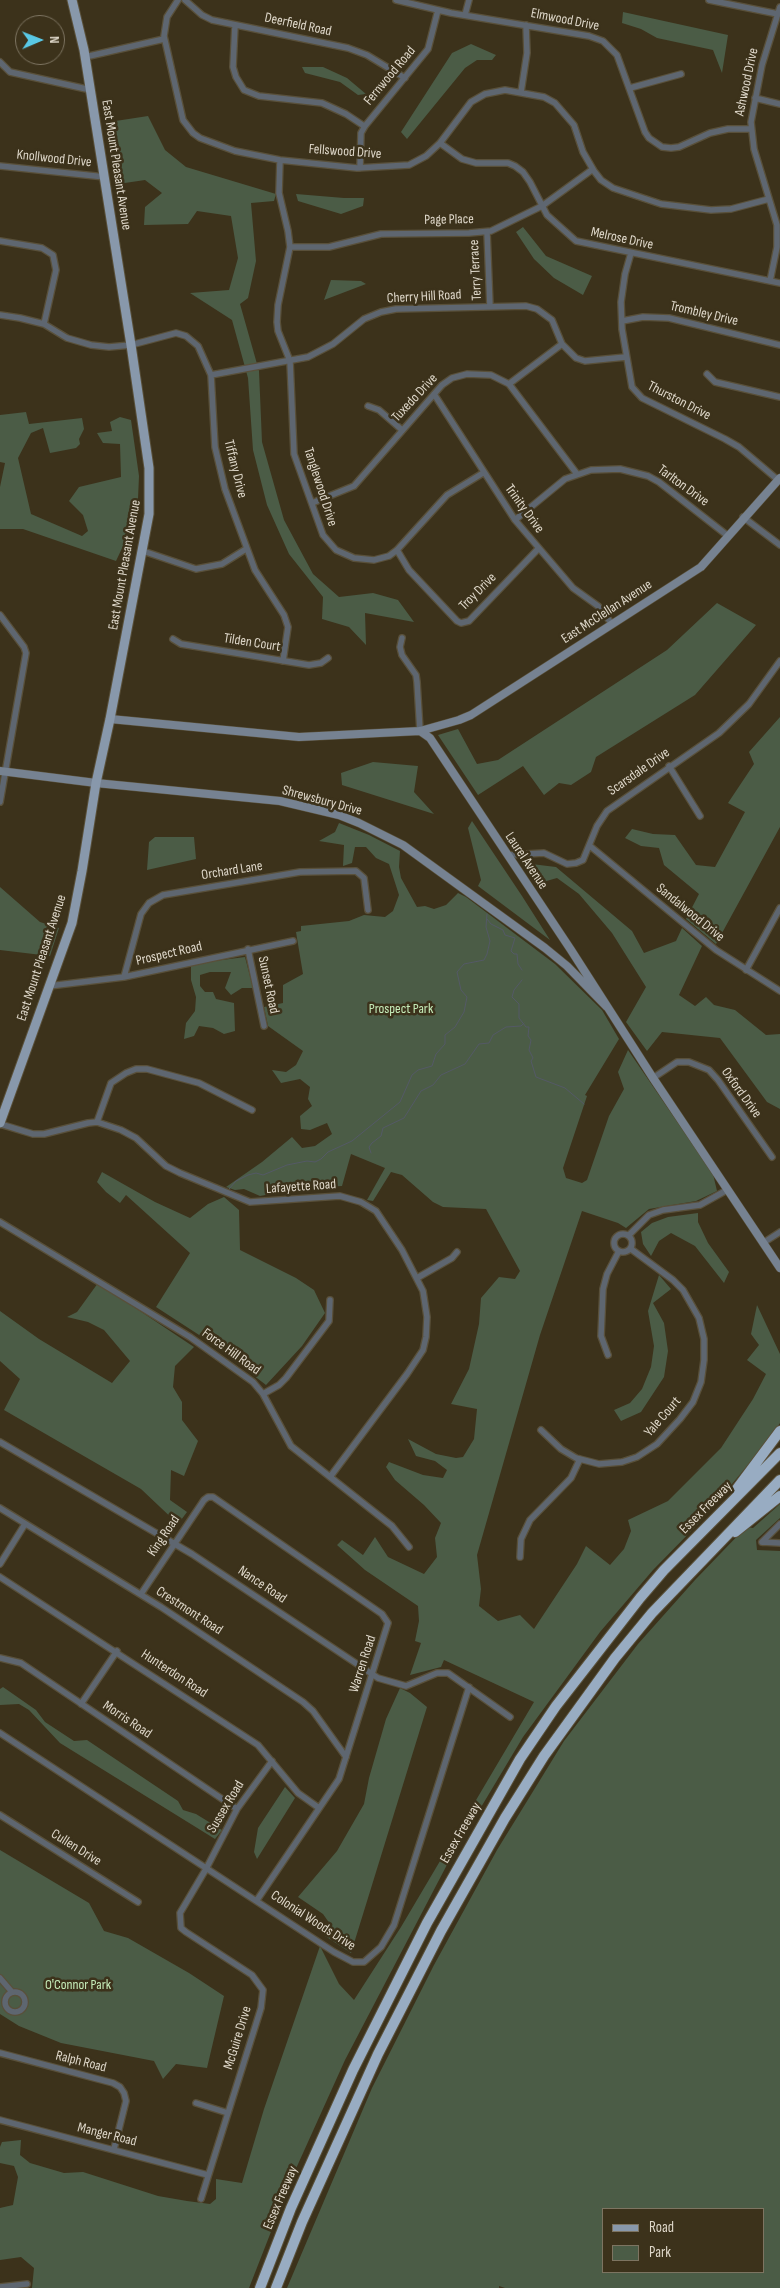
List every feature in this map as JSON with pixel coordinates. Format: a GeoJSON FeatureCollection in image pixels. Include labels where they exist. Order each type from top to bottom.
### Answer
{"type":"FeatureCollection","features":[{"type":"Feature","properties":{"kind":"highway"},"geometry":{"type":"LineString","coordinates":[[717,1516],[780,1431]]}},
{"type":"Feature","properties":{"kind":"highway","name":"Essex Freeway"},"geometry":{"type":"LineString","coordinates":[[260,2288],[306,2172],[370,2034],[427,1922],[520,1759],[556,1706],[613,1631],[664,1570],[780,1453]]}},
{"type":"Feature","properties":{"kind":"highway","name":"Essex Freeway"},"geometry":{"type":"LineString","coordinates":[[276,2288],[306,2213],[378,2054],[440,1931],[504,1818],[544,1756],[615,1658],[652,1612],[780,1480]]}},
{"type":"Feature","properties":{"kind":"highway"},"geometry":{"type":"LineString","coordinates":[[714,1547],[780,1496]]}},
{"type":"Feature","properties":{"kind":"main road","name":"East Mount Pleasant Avenue"},"geometry":{"type":"LineString","coordinates":[[0,1124],[73,916],[96,784],[143,551],[151,492],[105,177],[85,57],[72,0]]}},
{"type":"Feature","properties":{"kind":"street","name":"Fellswood Drive"},"geometry":{"type":"LineString","coordinates":[[178,0],[167,17],[164,39],[183,120],[193,133],[210,142],[235,151],[280,160],[360,168],[409,165],[426,156],[440,144],[463,112],[477,98],[494,91],[521,92],[544,97],[564,111],[574,125],[583,152],[593,169],[601,180],[613,188],[662,204],[724,210],[769,199]]}},
{"type":"Feature","properties":{"kind":"street","name":"Deerfield Road"},"geometry":{"type":"LineString","coordinates":[[185,0],[202,15],[212,20],[348,48],[367,54],[405,78]]}},
{"type":"Feature","properties":{"kind":"street","name":"Elmwood Drive"},"geometry":{"type":"LineString","coordinates":[[396,0],[438,10],[589,36],[603,41],[617,54],[645,132],[649,138],[662,147],[680,147],[703,135],[728,129],[751,129]]}},
{"type":"Feature","properties":{"kind":"street"},"geometry":{"type":"LineString","coordinates":[[466,15],[469,0]]}},
{"type":"Feature","properties":{"kind":"street"},"geometry":{"type":"LineString","coordinates":[[708,0],[778,14]]}},
{"type":"Feature","properties":{"kind":"street","name":"Ashwood Drive"},"geometry":{"type":"LineString","coordinates":[[770,281],[778,234],[754,148],[751,129],[762,65],[780,7]]}},
{"type":"Feature","properties":{"kind":"street","name":"Fernwood Road"},"geometry":{"type":"LineString","coordinates":[[364,126],[428,49],[438,10]]}},
{"type":"Feature","properties":{"kind":"street"},"geometry":{"type":"LineString","coordinates":[[235,25],[233,67],[236,78],[244,90],[259,96],[322,103],[346,114],[364,126],[361,133],[360,168]]}},
{"type":"Feature","properties":{"kind":"street"},"geometry":{"type":"LineString","coordinates":[[521,92],[527,53],[526,25]]}},
{"type":"Feature","properties":{"kind":"street"},"geometry":{"type":"LineString","coordinates":[[85,57],[164,39]]}},
{"type":"Feature","properties":{"kind":"street"},"geometry":{"type":"LineString","coordinates":[[0,62],[10,72],[91,90]]}},
{"type":"Feature","properties":{"kind":"street"},"geometry":{"type":"LineString","coordinates":[[630,88],[682,74]]}},
{"type":"Feature","properties":{"kind":"street"},"geometry":{"type":"LineString","coordinates":[[755,98],[780,104]]}},
{"type":"Feature","properties":{"kind":"street","name":"Melrose Drive"},"geometry":{"type":"LineString","coordinates":[[440,144],[462,159],[476,163],[508,163],[515,166],[523,172],[530,182],[542,206],[556,226],[576,241],[631,254],[780,283]]}},
{"type":"Feature","properties":{"kind":"street","name":"Tanglewood Drive"},"geometry":{"type":"LineString","coordinates":[[280,160],[279,192],[290,247],[278,305],[278,331],[290,361],[294,454],[323,535],[340,553],[354,558],[374,560],[389,556],[398,550],[447,496],[483,473]]}},
{"type":"Feature","properties":{"kind":"street","name":"Knollwood Drive"},"geometry":{"type":"LineString","coordinates":[[0,166],[105,177]]}},
{"type":"Feature","properties":{"kind":"street","name":"Page Place"},"geometry":{"type":"LineString","coordinates":[[290,247],[329,247],[381,234],[487,232],[542,206],[593,169]]}},
{"type":"Feature","properties":{"kind":"street","name":"Terry Terrace"},"geometry":{"type":"LineString","coordinates":[[487,232],[490,307]]}},
{"type":"Feature","properties":{"kind":"street"},"geometry":{"type":"LineString","coordinates":[[0,241],[42,248],[53,255],[56,270],[44,324]]}},
{"type":"Feature","properties":{"kind":"street","name":"Thurston Drive"},"geometry":{"type":"LineString","coordinates":[[631,254],[622,287],[622,322],[632,387],[642,398],[725,439],[779,479]]}},
{"type":"Feature","properties":{"kind":"street","name":"Cherry Hill Road"},"geometry":{"type":"LineString","coordinates":[[211,375],[308,357],[324,350],[364,319],[396,309],[526,306],[537,309],[552,320],[562,344],[579,360],[626,357]]}},
{"type":"Feature","properties":{"kind":"street","name":"Tiffany Drive"},"geometry":{"type":"LineString","coordinates":[[0,315],[44,324],[67,338],[91,345],[109,347],[131,345],[176,333],[186,336],[198,346],[211,375],[215,446],[225,490],[246,550],[259,577],[284,615],[288,627],[283,661]]}},
{"type":"Feature","properties":{"kind":"street","name":"Trombley Drive"},"geometry":{"type":"LineString","coordinates":[[622,322],[643,317],[669,318],[780,345]]}},
{"type":"Feature","properties":{"kind":"street"},"geometry":{"type":"LineString","coordinates":[[562,344],[509,384],[577,474]]}},
{"type":"Feature","properties":{"kind":"street","name":"Tuxedo Drive"},"geometry":{"type":"LineString","coordinates":[[312,503],[354,486],[447,380],[467,374],[491,375],[509,384]]}},
{"type":"Feature","properties":{"kind":"street"},"geometry":{"type":"LineString","coordinates":[[707,374],[715,382],[780,397]]}},
{"type":"Feature","properties":{"kind":"street","name":"Trinity Drive"},"geometry":{"type":"LineString","coordinates":[[434,394],[483,473],[515,520],[573,588],[598,606],[612,624]]}},
{"type":"Feature","properties":{"kind":"street"},"geometry":{"type":"LineString","coordinates":[[368,406],[379,410],[402,430]]}},
{"type":"Feature","properties":{"kind":"street","name":"Tarlton Drive"},"geometry":{"type":"LineString","coordinates":[[515,520],[553,487],[577,474],[591,470],[620,469],[648,476],[674,492],[728,536]]}},
{"type":"Feature","properties":{"kind":"street","name":"East McClellan Avenue"},"geometry":{"type":"LineString","coordinates":[[420,730],[460,720],[471,715],[701,567],[743,517],[779,479]]}},
{"type":"Feature","properties":{"kind":"street"},"geometry":{"type":"LineString","coordinates":[[743,517],[780,545]]}},
{"type":"Feature","properties":{"kind":"street","name":"Troy Drive"},"geometry":{"type":"LineString","coordinates":[[398,550],[409,570],[461,623],[469,621],[538,549]]}},
{"type":"Feature","properties":{"kind":"street"},"geometry":{"type":"LineString","coordinates":[[143,551],[196,569],[222,564],[246,550]]}},
{"type":"Feature","properties":{"kind":"street"},"geometry":{"type":"LineString","coordinates":[[0,615],[24,647],[26,653],[2,772],[0,802]]}},
{"type":"Feature","properties":{"kind":"street"},"geometry":{"type":"LineString","coordinates":[[110,719],[299,737],[420,730],[416,675],[402,655],[400,647],[402,638]]}},
{"type":"Feature","properties":{"kind":"street","name":"Tilden Court"},"geometry":{"type":"LineString","coordinates":[[173,639],[181,644],[309,665],[321,663],[328,658]]}},
{"type":"Feature","properties":{"kind":"street","name":"Scarsdale Drive"},"geometry":{"type":"LineString","coordinates":[[508,855],[544,853],[572,864],[583,860],[606,810],[720,733],[749,704],[780,661]]}},
{"type":"Feature","properties":{"kind":"street","name":"Laurel Avenue"},"geometry":{"type":"LineString","coordinates":[[420,730],[430,738],[569,947],[652,1078],[780,1268]]}},
{"type":"Feature","properties":{"kind":"street"},"geometry":{"type":"LineString","coordinates":[[669,766],[700,816]]}},
{"type":"Feature","properties":{"kind":"street","name":"Shrewsbury Drive"},"geometry":{"type":"LineString","coordinates":[[2,772],[96,784],[280,801],[352,820],[403,845],[556,958],[606,1007]]}},
{"type":"Feature","properties":{"kind":"street","name":"Sandalwood Drive"},"geometry":{"type":"LineString","coordinates":[[590,846],[692,932],[780,991]]}},
{"type":"Feature","properties":{"kind":"street","name":"Orchard Lane"},"geometry":{"type":"LineString","coordinates":[[124,977],[141,914],[149,903],[162,895],[300,872],[356,871],[362,874],[365,881],[368,910]]}},
{"type":"Feature","properties":{"kind":"street"},"geometry":{"type":"LineString","coordinates":[[746,970],[780,908]]}},
{"type":"Feature","properties":{"kind":"street","name":"Prospect Road"},"geometry":{"type":"LineString","coordinates":[[49,986],[124,977],[293,940]]}},
{"type":"Feature","properties":{"kind":"street"},"geometry":{"type":"LineString","coordinates":[[556,958],[569,947]]}},
{"type":"Feature","properties":{"kind":"street","name":"Sunset Road"},"geometry":{"type":"LineString","coordinates":[[248,949],[264,1026]]}},
{"type":"Feature","properties":{"kind":"street","name":"Oxford Drive"},"geometry":{"type":"LineString","coordinates":[[652,1078],[677,1062],[689,1062],[708,1070],[718,1080],[772,1157]]}},
{"type":"Feature","properties":{"kind":"street"},"geometry":{"type":"LineString","coordinates":[[97,1122],[111,1084],[126,1072],[136,1069],[147,1069],[199,1083],[252,1110]]}},
{"type":"Feature","properties":{"kind":"street","name":"Lafayette Road"},"geometry":{"type":"LineString","coordinates":[[0,1124],[33,1134],[44,1134],[97,1122],[121,1130],[136,1138],[166,1166],[180,1174],[250,1202],[340,1196],[361,1202],[376,1211],[388,1226],[423,1291],[427,1317],[423,1350],[330,1477]]}},
{"type":"Feature","properties":{"kind":"street"},"geometry":{"type":"LineString","coordinates":[[629,1236],[648,1215],[663,1210],[700,1205],[727,1190]]}},
{"type":"Feature","properties":{"kind":"street","name":"Force Hill Road"},"geometry":{"type":"LineString","coordinates":[[0,1222],[190,1337],[253,1382],[263,1394],[291,1446],[392,1526],[408,1546]]}},
{"type":"Feature","properties":{"kind":"street"},"geometry":{"type":"LineString","coordinates":[[763,1243],[780,1232]]}},
{"type":"Feature","properties":{"kind":"street"},"geometry":{"type":"LineString","coordinates":[[620,1234],[629,1236],[632,1241],[631,1248],[626,1252],[619,1251],[614,1245],[616,1238],[620,1234]]}},
{"type":"Feature","properties":{"kind":"street","name":"Yale Court"},"geometry":{"type":"LineString","coordinates":[[541,1430],[561,1449],[580,1459],[599,1464],[614,1463],[630,1460],[644,1454],[657,1444],[680,1419],[692,1402],[701,1382],[704,1360],[704,1339],[694,1308],[683,1290],[673,1280],[631,1248]]}},
{"type":"Feature","properties":{"kind":"street"},"geometry":{"type":"LineString","coordinates":[[608,1355],[601,1336],[602,1298],[607,1274],[619,1251]]}},
{"type":"Feature","properties":{"kind":"street"},"geometry":{"type":"LineString","coordinates":[[417,1278],[452,1258],[457,1252]]}},
{"type":"Feature","properties":{"kind":"street"},"geometry":{"type":"LineString","coordinates":[[263,1394],[279,1385],[286,1378],[329,1322],[330,1300]]}},
{"type":"Feature","properties":{"kind":"street","name":"Nance Road"},"geometry":{"type":"LineString","coordinates":[[0,1442],[174,1543],[373,1674],[396,1684],[406,1686],[437,1673],[448,1673],[510,1717]]}},
{"type":"Feature","properties":{"kind":"street"},"geometry":{"type":"LineString","coordinates":[[520,1557],[521,1539],[530,1520],[564,1486],[580,1459]]}},
{"type":"Feature","properties":{"kind":"street","name":"King Road"},"geometry":{"type":"LineString","coordinates":[[141,1594],[204,1500],[208,1497],[213,1497]]}},
{"type":"Feature","properties":{"kind":"street","name":"Warren Road"},"geometry":{"type":"LineString","coordinates":[[213,1497],[382,1614],[388,1623],[339,1779],[257,1900]]}},
{"type":"Feature","properties":{"kind":"street","name":"Crestmont Road"},"geometry":{"type":"LineString","coordinates":[[0,1508],[141,1594],[303,1702],[313,1711],[346,1757]]}},
{"type":"Feature","properties":{"kind":"street"},"geometry":{"type":"LineString","coordinates":[[0,1564],[25,1524]]}},
{"type":"Feature","properties":{"kind":"street"},"geometry":{"type":"LineString","coordinates":[[780,1524],[762,1542],[780,1543]]}},
{"type":"Feature","properties":{"kind":"street","name":"Hunterdon Road"},"geometry":{"type":"LineString","coordinates":[[0,1577],[258,1745],[298,1793],[319,1808]]}},
{"type":"Feature","properties":{"kind":"street"},"geometry":{"type":"LineString","coordinates":[[81,1704],[117,1652]]}},
{"type":"Feature","properties":{"kind":"street","name":"Morris Road"},"geometry":{"type":"LineString","coordinates":[[0,1658],[21,1663],[237,1809]]}},
{"type":"Feature","properties":{"kind":"street","name":"Colonial Woods Drive"},"geometry":{"type":"LineString","coordinates":[[0,1733],[206,1869],[352,1962],[364,1962],[381,1947],[394,1925],[469,1687]]}},
{"type":"Feature","properties":{"kind":"street","name":"Sussex Road"},"geometry":{"type":"LineString","coordinates":[[206,1869],[237,1809],[272,1761]]}},
{"type":"Feature","properties":{"kind":"street","name":"Cullen Drive"},"geometry":{"type":"LineString","coordinates":[[0,1815],[138,1902]]}},
{"type":"Feature","properties":{"kind":"street","name":"McGuire Drive"},"geometry":{"type":"LineString","coordinates":[[201,2199],[261,2008],[263,1990],[252,1974],[181,1928],[180,1913],[206,1869]]}},
{"type":"Feature","properties":{"kind":"street"},"geometry":{"type":"LineString","coordinates":[[0,1978],[12,1992]]}},
{"type":"Feature","properties":{"kind":"street","name":"Ralph Road"},"geometry":{"type":"LineString","coordinates":[[0,2053],[113,2083],[120,2087],[126,2101],[114,2149]]}},
{"type":"Feature","properties":{"kind":"street"},"geometry":{"type":"LineString","coordinates":[[196,2103],[228,2113]]}},
{"type":"Feature","properties":{"kind":"street","name":"Manger Road"},"geometry":{"type":"LineString","coordinates":[[0,2120],[208,2175]]}},
{"type":"Feature","properties":{"kind":"street"},"geometry":{"type":"LineString","coordinates":[[0,2288],[27,2284]]}},
{"type":"Feature","properties":{"kind":"green space"},"geometry":{"type":"Polygon","coordinates":[[[623,12],[728,35],[722,73],[713,50],[657,38],[641,29],[622,23],[623,12]]]}},
{"type":"Feature","properties":{"kind":"green space"},"geometry":{"type":"Polygon","coordinates":[[[471,44],[496,55],[492,60],[477,60],[465,68],[407,139],[401,132],[452,53],[471,44]]]}},
{"type":"Feature","properties":{"kind":"green space"},"geometry":{"type":"Polygon","coordinates":[[[302,67],[323,67],[347,78],[366,94],[358,95],[340,82],[305,73],[302,67]]]}},
{"type":"Feature","properties":{"kind":"green space"},"geometry":{"type":"Polygon","coordinates":[[[148,116],[165,150],[186,167],[276,194],[274,201],[251,203],[256,261],[248,298],[240,304],[259,371],[262,442],[284,520],[313,574],[339,597],[373,593],[398,600],[414,622],[365,613],[366,645],[349,627],[322,619],[323,597],[289,554],[267,505],[253,450],[248,378],[232,320],[190,293],[229,290],[238,258],[231,216],[197,211],[188,224],[144,225],[145,207],[162,193],[145,180],[118,184],[109,122],[148,116]]]}},
{"type":"Feature","properties":{"kind":"green space"},"geometry":{"type":"Polygon","coordinates":[[[296,194],[364,198],[363,206],[341,214],[298,201],[296,194]]]}},
{"type":"Feature","properties":{"kind":"green space"},"geometry":{"type":"Polygon","coordinates":[[[523,227],[546,256],[592,276],[583,295],[554,278],[534,259],[516,232],[523,227]]]}},
{"type":"Feature","properties":{"kind":"green space"},"geometry":{"type":"Polygon","coordinates":[[[331,280],[361,281],[366,284],[324,300],[331,280]]]}},
{"type":"Feature","properties":{"kind":"green space"},"geometry":{"type":"Polygon","coordinates":[[[26,412],[29,424],[82,418],[84,429],[79,439],[80,444],[76,448],[50,453],[43,428],[31,433],[18,458],[31,514],[82,536],[88,531],[83,515],[69,501],[79,487],[121,477],[120,444],[103,443],[97,433],[112,431],[110,422],[120,417],[131,420],[139,476],[137,522],[136,527],[132,527],[116,561],[23,529],[0,529],[0,487],[5,463],[0,462],[0,415],[26,412]]]}},
{"type":"Feature","properties":{"kind":"green space"},"geometry":{"type":"Polygon","coordinates":[[[717,603],[756,625],[695,695],[596,757],[591,772],[571,785],[559,783],[544,795],[523,766],[478,795],[438,735],[458,729],[477,764],[498,760],[667,650],[717,603]]]}},
{"type":"Feature","properties":{"kind":"green space"},"geometry":{"type":"Polygon","coordinates":[[[780,717],[780,827],[716,944],[686,919],[699,894],[664,865],[659,848],[641,846],[625,838],[632,829],[653,834],[675,835],[696,865],[715,867],[745,812],[728,803],[754,764],[749,752],[780,717]]]}},
{"type":"Feature","properties":{"kind":"green space"},"geometry":{"type":"Polygon","coordinates":[[[373,762],[418,766],[414,792],[434,814],[342,785],[341,773],[373,762]]]}},
{"type":"Feature","properties":{"kind":"green space"},"geometry":{"type":"Polygon","coordinates":[[[472,821],[550,940],[478,886],[481,880],[468,828],[472,821]]]}},
{"type":"Feature","properties":{"kind":"green space","name":"Prospect Park"},"geometry":{"type":"Polygon","coordinates":[[[339,823],[369,835],[400,851],[399,867],[401,878],[417,907],[425,906],[434,909],[446,905],[458,893],[466,897],[555,964],[602,1010],[619,1039],[585,1095],[587,1096],[563,1168],[566,1178],[582,1183],[587,1180],[609,1116],[624,1089],[618,1072],[628,1050],[713,1174],[717,1191],[696,1201],[649,1209],[626,1228],[618,1223],[582,1211],[540,1335],[477,1555],[481,1589],[479,1606],[498,1621],[520,1615],[534,1629],[577,1564],[586,1546],[610,1565],[624,1549],[631,1531],[628,1520],[668,1501],[721,1448],[753,1399],[766,1374],[747,1360],[759,1345],[751,1334],[757,1305],[780,1354],[780,1423],[768,1441],[701,1521],[653,1570],[600,1632],[523,1737],[450,1859],[345,2060],[294,2173],[249,2288],[32,2288],[34,2268],[21,2257],[0,2260],[0,2208],[13,2205],[18,2177],[14,2166],[0,2163],[0,2147],[2,2142],[21,2140],[20,2155],[30,2163],[64,2173],[83,2172],[158,2196],[187,2201],[210,2204],[216,2199],[216,2179],[242,2183],[264,2109],[320,1946],[339,1984],[354,2000],[401,1927],[534,1702],[444,1660],[441,1667],[410,1675],[421,1643],[415,1641],[419,1621],[418,1606],[365,1570],[337,1545],[342,1540],[363,1555],[375,1537],[388,1557],[424,1574],[437,1557],[435,1538],[441,1523],[424,1505],[395,1480],[386,1467],[389,1462],[423,1475],[443,1478],[447,1470],[435,1461],[416,1456],[408,1439],[436,1454],[456,1458],[463,1457],[474,1439],[477,1409],[451,1404],[469,1369],[479,1324],[481,1298],[499,1277],[515,1279],[520,1271],[486,1209],[443,1207],[433,1202],[402,1175],[391,1172],[373,1201],[367,1200],[385,1168],[351,1154],[342,1186],[302,1188],[260,1196],[244,1189],[235,1190],[226,1187],[262,1162],[292,1137],[302,1148],[315,1146],[332,1134],[327,1123],[310,1130],[301,1129],[300,1116],[312,1106],[308,1099],[310,1087],[300,1079],[281,1083],[272,1070],[286,1072],[296,1065],[303,1051],[268,1026],[264,1007],[283,1003],[283,985],[303,974],[296,932],[301,931],[301,926],[349,921],[364,915],[385,917],[393,911],[399,895],[389,864],[376,858],[366,847],[355,847],[352,863],[343,866],[344,845],[319,841],[335,832],[339,823]]]}},
{"type":"Feature","properties":{"kind":"green space"},"geometry":{"type":"Polygon","coordinates":[[[155,837],[194,837],[196,859],[147,870],[149,842],[155,837]]]}},
{"type":"Feature","properties":{"kind":"green space"},"geometry":{"type":"Polygon","coordinates":[[[523,863],[556,867],[632,931],[644,953],[676,941],[682,928],[702,946],[679,995],[695,1006],[706,997],[714,1005],[735,1010],[766,1035],[780,1034],[780,1109],[767,1102],[720,1038],[662,1032],[647,1051],[626,1022],[646,987],[612,933],[579,894],[557,878],[536,884],[523,863]]]}},
{"type":"Feature","properties":{"kind":"green space"},"geometry":{"type":"Polygon","coordinates":[[[0,887],[40,922],[59,928],[50,956],[0,950],[0,887]]]}},
{"type":"Feature","properties":{"kind":"green space"},"geometry":{"type":"Polygon","coordinates":[[[245,957],[253,988],[242,988],[231,995],[225,988],[231,972],[210,972],[200,975],[200,986],[205,992],[213,992],[216,999],[234,1003],[235,1031],[224,1034],[213,1028],[199,1026],[194,1036],[184,1039],[186,1023],[195,1011],[196,997],[191,980],[191,964],[245,957]]]}},
{"type":"Feature","properties":{"kind":"green space"},"geometry":{"type":"Polygon","coordinates":[[[102,1172],[155,1202],[190,1218],[208,1204],[224,1197],[239,1210],[240,1250],[296,1278],[314,1290],[325,1313],[302,1346],[266,1385],[213,1344],[156,1307],[190,1253],[126,1195],[120,1203],[106,1192],[97,1182],[102,1172]]]}},
{"type":"Feature","properties":{"kind":"green space"},"geometry":{"type":"Polygon","coordinates":[[[698,1213],[698,1222],[708,1243],[729,1272],[724,1283],[695,1246],[671,1233],[659,1241],[651,1256],[643,1244],[641,1232],[652,1223],[668,1217],[698,1213]]]}},
{"type":"Feature","properties":{"kind":"green space"},"geometry":{"type":"Polygon","coordinates":[[[659,1275],[671,1289],[653,1303],[664,1323],[668,1351],[664,1377],[641,1412],[621,1421],[614,1410],[630,1403],[642,1389],[651,1367],[654,1346],[648,1311],[659,1275]]]}},
{"type":"Feature","properties":{"kind":"green space"},"geometry":{"type":"Polygon","coordinates":[[[98,1283],[194,1347],[175,1366],[173,1387],[182,1402],[182,1420],[198,1441],[184,1476],[171,1470],[170,1500],[187,1512],[178,1524],[141,1489],[4,1410],[20,1379],[0,1361],[0,1311],[39,1339],[112,1383],[130,1361],[104,1330],[88,1322],[67,1317],[77,1312],[98,1283]]]}},
{"type":"Feature","properties":{"kind":"green space"},"geometry":{"type":"Polygon","coordinates":[[[780,1504],[780,1518],[756,1540],[757,1550],[780,1551],[780,2288],[505,2288],[499,2286],[499,2288],[287,2288],[372,2088],[434,1965],[497,1850],[564,1741],[638,1644],[695,1580],[746,1527],[753,1528],[780,1504]]]}},
{"type":"Feature","properties":{"kind":"green space"},"geometry":{"type":"Polygon","coordinates":[[[3,1687],[36,1710],[45,1722],[74,1741],[87,1740],[178,1801],[183,1810],[196,1814],[222,1830],[215,1839],[60,1743],[29,1710],[19,1704],[0,1705],[0,1689],[3,1687]]]}},
{"type":"Feature","properties":{"kind":"green space"},"geometry":{"type":"Polygon","coordinates":[[[400,1688],[410,1693],[427,1707],[351,1953],[325,1936],[330,1924],[323,1914],[298,1897],[337,1851],[364,1804],[369,1778],[386,1719],[400,1688]]]}},
{"type":"Feature","properties":{"kind":"green space"},"geometry":{"type":"Polygon","coordinates":[[[285,1787],[295,1798],[257,1859],[254,1852],[258,1828],[285,1787]]]}},
{"type":"Feature","properties":{"kind":"green space","name":"O'Connor Park"},"geometry":{"type":"Polygon","coordinates":[[[0,1850],[89,1903],[104,1931],[128,1938],[189,1973],[224,1996],[207,2068],[176,2064],[163,2079],[154,2061],[61,2043],[19,2026],[0,2014],[0,1850]]]}},
{"type":"Feature","properties":{"kind":"waterway"},"geometry":{"type":"LineString","coordinates":[[229,1189],[236,1181],[248,1175],[256,1173],[263,1175],[287,1165],[307,1161],[315,1162],[321,1159],[328,1152],[352,1141],[400,1102],[412,1075],[418,1070],[432,1066],[436,1054],[445,1044],[445,1035],[455,1027],[464,1012],[467,997],[461,990],[457,972],[464,964],[484,960],[490,941],[486,927],[487,914]]}},
{"type":"Feature","properties":{"kind":"waterway"},"geometry":{"type":"LineString","coordinates":[[487,919],[491,924],[503,930],[505,935],[515,938],[511,951],[517,954],[518,964],[522,970]]}},
{"type":"Feature","properties":{"kind":"waterway"},"geometry":{"type":"LineString","coordinates":[[522,980],[514,990],[512,997],[519,1004],[519,1018],[526,1027],[529,1027],[528,1036],[531,1040],[529,1050],[533,1058],[531,1061],[536,1077],[565,1088],[584,1104]]}},
{"type":"Feature","properties":{"kind":"waterway"},"geometry":{"type":"LineString","coordinates":[[371,1153],[369,1147],[381,1136],[383,1128],[404,1118],[421,1091],[433,1085],[441,1075],[465,1064],[479,1044],[489,1043],[493,1035],[506,1027],[521,1026],[524,1023]]}}]}
